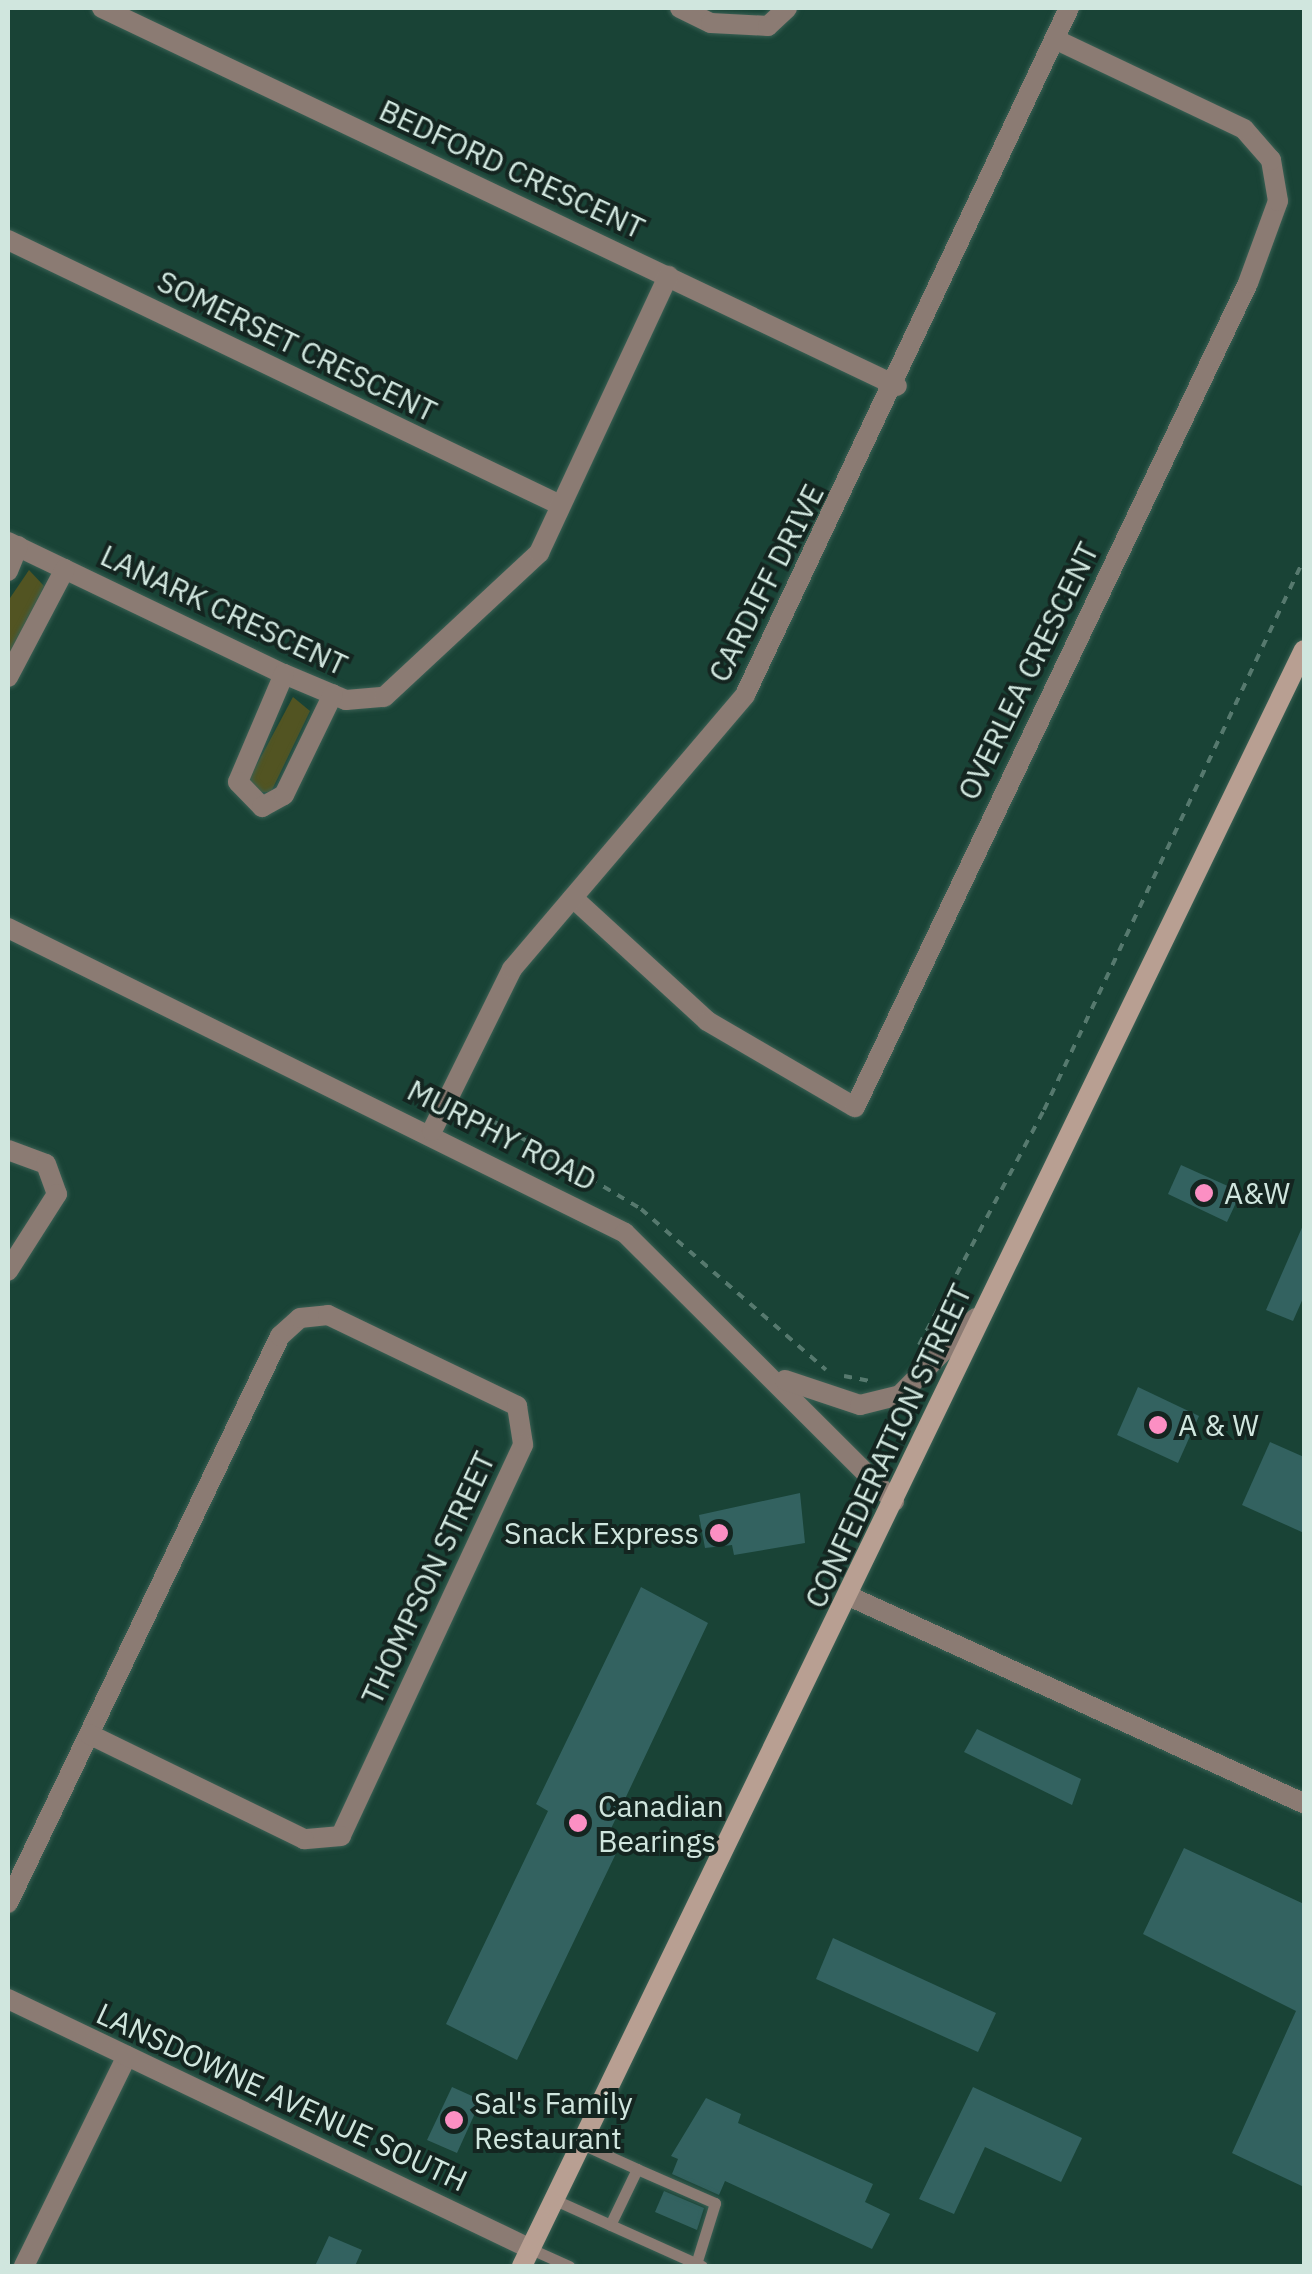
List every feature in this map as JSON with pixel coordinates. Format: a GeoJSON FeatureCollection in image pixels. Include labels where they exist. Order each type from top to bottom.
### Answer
{"type":"FeatureCollection","features":[{"type":"Feature","properties":{"kind":"main road","name":"CONFEDERATION STREET"},"geometry":{"type":"LineString","coordinates":[[527,2258],[851,1596],[988,1302],[1304,650]]}},
{"type":"Feature","properties":{"kind":"street","name":"BEDFORD CRESCENT"},"geometry":{"type":"LineString","coordinates":[[102,8],[897,386]]}},
{"type":"Feature","properties":{"kind":"street"},"geometry":{"type":"LineString","coordinates":[[680,8],[711,23],[768,26],[787,8]]}},
{"type":"Feature","properties":{"kind":"street","name":"CARDIFF DRIVE"},"geometry":{"type":"LineString","coordinates":[[432,1131],[495,995],[738,705],[897,386],[1059,41],[1069,8]]}},
{"type":"Feature","properties":{"kind":"street","name":"OVERLEA CRESCENT"},"geometry":{"type":"LineString","coordinates":[[573,898],[707,1021],[855,1107],[1248,282],[1278,201],[1270,160],[1244,129],[1059,41]]}},
{"type":"Feature","properties":{"kind":"street","name":"SOMERSET CRESCENT"},"geometry":{"type":"LineString","coordinates":[[8,240],[560,505]]}},
{"type":"Feature","properties":{"kind":"street","name":"LANARK CRESCENT"},"geometry":{"type":"LineString","coordinates":[[13,544],[284,674],[365,703],[404,683],[523,574],[560,505],[668,276]]}},
{"type":"Feature","properties":{"kind":"street"},"geometry":{"type":"LineString","coordinates":[[8,572],[13,544]]}},
{"type":"Feature","properties":{"kind":"street"},"geometry":{"type":"LineString","coordinates":[[8,677],[65,569]]}},
{"type":"Feature","properties":{"kind":"street"},"geometry":{"type":"LineString","coordinates":[[284,674],[238,782],[262,807],[284,795],[333,694]]}},
{"type":"Feature","properties":{"kind":"street","name":"MURPHY ROAD"},"geometry":{"type":"LineString","coordinates":[[8,928],[432,1131],[625,1233],[774,1375],[894,1501]]}},
{"type":"Feature","properties":{"kind":"street"},"geometry":{"type":"LineString","coordinates":[[8,1150],[46,1164],[57,1194],[8,1270]]}},
{"type":"Feature","properties":{"kind":"street"},"geometry":{"type":"LineString","coordinates":[[774,1375],[860,1405],[900,1395],[936,1368],[988,1302]]}},
{"type":"Feature","properties":{"kind":"street","name":"THOMPSON STREET"},"geometry":{"type":"LineString","coordinates":[[8,1903],[89,1734],[280,1336],[300,1318],[328,1315],[517,1406],[524,1445],[341,1836],[304,1840],[89,1734]]}},
{"type":"Feature","properties":{"kind":"street"},"geometry":{"type":"LineString","coordinates":[[851,1596],[1304,1803]]}},
{"type":"Feature","properties":{"kind":"street","name":"LANSDOWNE AVENUE SOUTH"},"geometry":{"type":"LineString","coordinates":[[8,1999],[527,2258]]}},
{"type":"Feature","properties":{"kind":"street"},"geometry":{"type":"LineString","coordinates":[[24,2266],[126,2056]]}},
{"type":"Feature","properties":{"kind":"lane"},"geometry":{"type":"LineString","coordinates":[[555,2200],[699,2265],[715,2203],[582,2144]]}},
{"type":"Feature","properties":{"kind":"lane"},"geometry":{"type":"LineString","coordinates":[[610,2225],[637,2170]]}},
{"type":"Feature","properties":{"kind":"lane"},"geometry":{"type":"LineString","coordinates":[[527,2258],[570,2266]]}},
{"type":"Feature","properties":{"kind":"path"},"geometry":{"type":"LineString","coordinates":[[909,1359],[1044,1110],[1304,559]]}},
{"type":"Feature","properties":{"kind":"path"},"geometry":{"type":"LineString","coordinates":[[448,1096],[552,1149],[641,1209],[806,1362],[836,1375],[885,1376]]}},
{"type":"Feature","properties":{"kind":"shaded area"},"geometry":{"type":"Polygon","coordinates":[[[29,570],[44,586],[8,663],[8,601],[29,570]]]}},
{"type":"Feature","properties":{"kind":"shaded area"},"geometry":{"type":"Polygon","coordinates":[[[293,697],[310,711],[271,792],[258,792],[247,783],[293,697]]]}},
{"type":"Feature","properties":{"kind":"building","name":"A&W"},"geometry":{"type":"Polygon","coordinates":[[[1181,1165],[1241,1192],[1227,1222],[1168,1194],[1181,1165]]]}},
{"type":"Feature","properties":{"kind":"building"},"geometry":{"type":"Polygon","coordinates":[[[1304,1223],[1304,1296],[1293,1321],[1266,1310],[1304,1223]]]}},
{"type":"Feature","properties":{"kind":"building","name":"A & W"},"geometry":{"type":"Polygon","coordinates":[[[1138,1387],[1199,1416],[1178,1463],[1117,1435],[1138,1387]]]}},
{"type":"Feature","properties":{"kind":"building"},"geometry":{"type":"Polygon","coordinates":[[[1270,1442],[1304,1457],[1304,1533],[1242,1505],[1270,1442]]]}},
{"type":"Feature","properties":{"kind":"building"},"geometry":{"type":"Polygon","coordinates":[[[800,1493],[805,1543],[734,1555],[732,1545],[705,1548],[699,1515],[800,1493]]]}},
{"type":"Feature","properties":{"kind":"building","name":"Canadian Bearings"},"geometry":{"type":"Polygon","coordinates":[[[641,1587],[708,1623],[608,1835],[621,1843],[517,2060],[446,2024],[548,1811],[536,1804],[641,1587]]]}},
{"type":"Feature","properties":{"kind":"building"},"geometry":{"type":"Polygon","coordinates":[[[977,1729],[1081,1779],[1072,1805],[964,1752],[977,1729]]]}},
{"type":"Feature","properties":{"kind":"building"},"geometry":{"type":"Polygon","coordinates":[[[1184,1848],[1304,1904],[1304,2187],[1232,2153],[1296,2011],[1143,1934],[1184,1848]]]}},
{"type":"Feature","properties":{"kind":"building"},"geometry":{"type":"Polygon","coordinates":[[[833,1938],[996,2013],[978,2052],[816,1979],[833,1938]]]}},
{"type":"Feature","properties":{"kind":"building","name":"Sal's Family Restaurant"},"geometry":{"type":"Polygon","coordinates":[[[452,2087],[481,2100],[457,2153],[427,2140],[452,2087]]]}},
{"type":"Feature","properties":{"kind":"building"},"geometry":{"type":"Polygon","coordinates":[[[973,2087],[1082,2138],[1061,2182],[985,2147],[954,2214],[919,2199],[973,2087]]]}},
{"type":"Feature","properties":{"kind":"building"},"geometry":{"type":"Polygon","coordinates":[[[706,2098],[741,2114],[738,2123],[873,2184],[865,2202],[890,2214],[872,2249],[725,2181],[719,2195],[672,2174],[678,2159],[671,2156],[706,2098]]]}},
{"type":"Feature","properties":{"kind":"building"},"geometry":{"type":"Polygon","coordinates":[[[664,2191],[704,2208],[697,2230],[655,2212],[664,2191]]]}},
{"type":"Feature","properties":{"kind":"building"},"geometry":{"type":"Polygon","coordinates":[[[329,2236],[362,2250],[355,2266],[315,2266],[329,2236]]]}},
{"type":"Feature","properties":{"kind":"place","name":"A&W"},"geometry":{"type":"Point","coordinates":[1204,1193]}},
{"type":"Feature","properties":{"kind":"place","name":"A & W"},"geometry":{"type":"Point","coordinates":[1158,1425]}},
{"type":"Feature","properties":{"kind":"place","name":"Snack Express"},"geometry":{"type":"Point","coordinates":[719,1533]}},
{"type":"Feature","properties":{"kind":"place","name":"Canadian Bearings"},"geometry":{"type":"Point","coordinates":[578,1823]}},
{"type":"Feature","properties":{"kind":"place","name":"Sal's Family Restaurant"},"geometry":{"type":"Point","coordinates":[454,2120]}}]}
